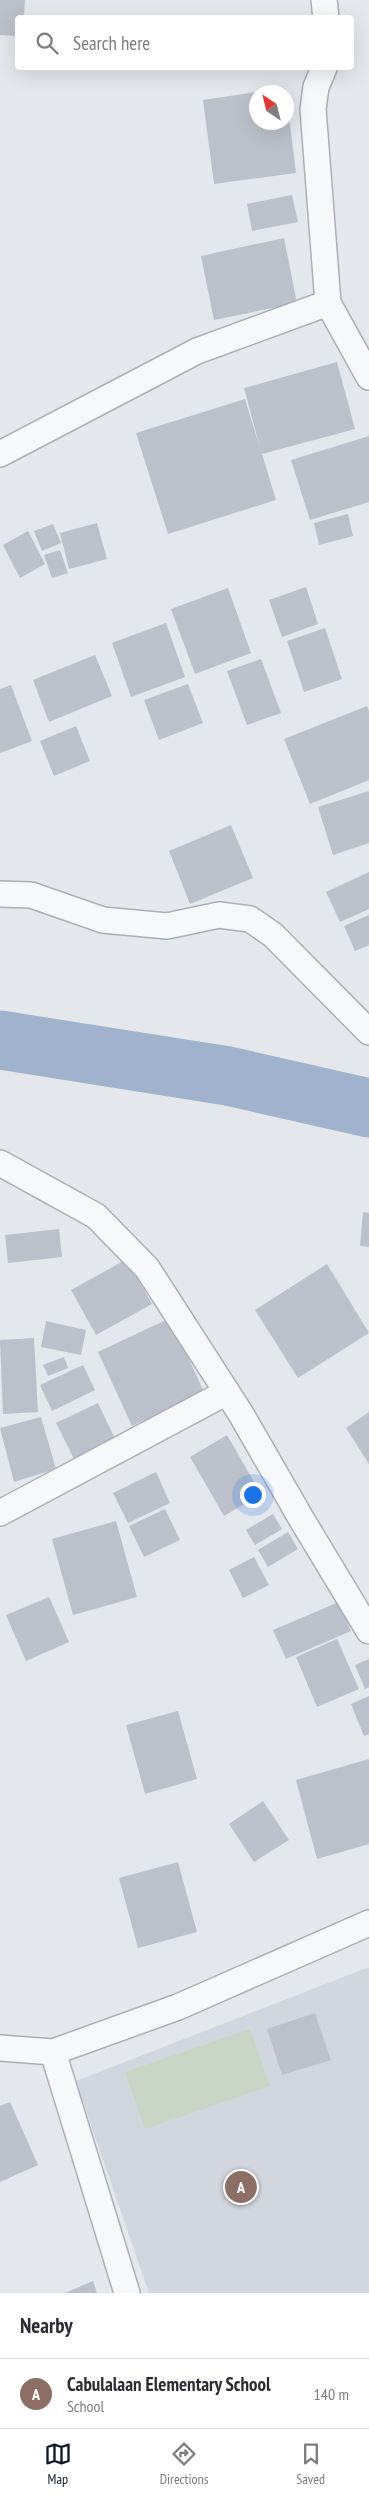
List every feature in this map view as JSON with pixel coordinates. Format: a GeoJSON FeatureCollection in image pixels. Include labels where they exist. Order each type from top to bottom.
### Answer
{"type":"FeatureCollection","features":[{"type":"Feature","properties":{"kind":"street"},"geometry":{"type":"LineString","coordinates":[[324,0],[326,15]]}},
{"type":"Feature","properties":{"kind":"street"},"geometry":{"type":"LineString","coordinates":[[323,70],[316,87],[313,109],[328,302],[361,344],[369,377]]}},
{"type":"Feature","properties":{"kind":"street"},"geometry":{"type":"LineString","coordinates":[[0,454],[197,351],[328,302]]}},
{"type":"Feature","properties":{"kind":"street"},"geometry":{"type":"LineString","coordinates":[[0,894],[31,895],[103,920],[167,926],[219,915],[250,919],[273,935],[369,1032]]}},
{"type":"Feature","properties":{"kind":"street"},"geometry":{"type":"LineString","coordinates":[[0,1163],[96,1216],[122,1240],[147,1268],[227,1392],[369,1631]]}},
{"type":"Feature","properties":{"kind":"street"},"geometry":{"type":"LineString","coordinates":[[0,1513],[227,1392]]}},
{"type":"Feature","properties":{"kind":"street"},"geometry":{"type":"LineString","coordinates":[[0,2048],[53,2052],[178,2007],[369,1924]]}},
{"type":"Feature","properties":{"kind":"street"},"geometry":{"type":"LineString","coordinates":[[53,2052],[127,2293]]}},
{"type":"Feature","properties":{"kind":"shaded area"},"geometry":{"type":"Polygon","coordinates":[[[369,1967],[369,2293],[149,2293],[76,2081],[369,1967]]]}},
{"type":"Feature","properties":{"kind":"green space"},"geometry":{"type":"Polygon","coordinates":[[[250,2029],[270,2086],[145,2129],[125,2072],[250,2029]]]}},
{"type":"Feature","properties":{"kind":"building"},"geometry":{"type":"Polygon","coordinates":[[[0,0],[25,0],[24,15],[15,15],[15,36],[0,35],[0,0]]]}},
{"type":"Feature","properties":{"kind":"building"},"geometry":{"type":"Polygon","coordinates":[[[249,93],[249,130],[291,130],[296,173],[214,184],[203,100],[249,93]]]}},
{"type":"Feature","properties":{"kind":"building"},"geometry":{"type":"Polygon","coordinates":[[[292,195],[298,222],[252,231],[247,204],[292,195]]]}},
{"type":"Feature","properties":{"kind":"building"},"geometry":{"type":"Polygon","coordinates":[[[284,238],[297,303],[214,320],[201,256],[284,238]]]}},
{"type":"Feature","properties":{"kind":"building"},"geometry":{"type":"Polygon","coordinates":[[[337,362],[355,429],[262,454],[276,500],[168,534],[136,433],[245,399],[260,448],[244,388],[337,362]]]}},
{"type":"Feature","properties":{"kind":"building"},"geometry":{"type":"Polygon","coordinates":[[[369,436],[369,502],[310,520],[291,460],[369,436]]]}},
{"type":"Feature","properties":{"kind":"building"},"geometry":{"type":"Polygon","coordinates":[[[348,514],[353,536],[319,545],[314,523],[348,514]]]}},
{"type":"Feature","properties":{"kind":"building"},"geometry":{"type":"Polygon","coordinates":[[[97,523],[107,559],[69,569],[60,533],[97,523]]]}},
{"type":"Feature","properties":{"kind":"building"},"geometry":{"type":"Polygon","coordinates":[[[53,524],[61,543],[42,551],[34,531],[53,524]]]}},
{"type":"Feature","properties":{"kind":"building"},"geometry":{"type":"Polygon","coordinates":[[[28,531],[45,564],[20,578],[3,545],[28,531]]]}},
{"type":"Feature","properties":{"kind":"building"},"geometry":{"type":"Polygon","coordinates":[[[60,550],[68,573],[52,578],[44,555],[60,550]]]}},
{"type":"Feature","properties":{"kind":"building"},"geometry":{"type":"Polygon","coordinates":[[[306,587],[318,624],[282,637],[269,600],[306,587]]]}},
{"type":"Feature","properties":{"kind":"building"},"geometry":{"type":"Polygon","coordinates":[[[228,588],[251,653],[195,674],[171,609],[228,588]]]}},
{"type":"Feature","properties":{"kind":"building"},"geometry":{"type":"Polygon","coordinates":[[[166,623],[185,677],[131,697],[112,643],[166,623]]]}},
{"type":"Feature","properties":{"kind":"building"},"geometry":{"type":"Polygon","coordinates":[[[325,628],[342,679],[304,692],[287,641],[325,628]]]}},
{"type":"Feature","properties":{"kind":"building"},"geometry":{"type":"Polygon","coordinates":[[[95,655],[112,696],[49,722],[33,680],[95,655]]]}},
{"type":"Feature","properties":{"kind":"building"},"geometry":{"type":"Polygon","coordinates":[[[261,659],[281,713],[247,725],[227,671],[261,659]]]}},
{"type":"Feature","properties":{"kind":"building"},"geometry":{"type":"Polygon","coordinates":[[[188,684],[203,723],[159,740],[144,700],[188,684]]]}},
{"type":"Feature","properties":{"kind":"building"},"geometry":{"type":"Polygon","coordinates":[[[11,685],[32,741],[0,753],[0,689],[11,685]]]}},
{"type":"Feature","properties":{"kind":"building"},"geometry":{"type":"Polygon","coordinates":[[[367,706],[369,711],[369,780],[310,804],[284,739],[367,706]]]}},
{"type":"Feature","properties":{"kind":"building"},"geometry":{"type":"Polygon","coordinates":[[[76,726],[90,761],[54,776],[40,741],[76,726]]]}},
{"type":"Feature","properties":{"kind":"building"},"geometry":{"type":"Polygon","coordinates":[[[369,791],[369,843],[333,855],[318,807],[369,791]]]}},
{"type":"Feature","properties":{"kind":"building"},"geometry":{"type":"Polygon","coordinates":[[[231,825],[253,878],[190,904],[169,851],[231,825]]]}},
{"type":"Feature","properties":{"kind":"building"},"geometry":{"type":"Polygon","coordinates":[[[369,872],[369,909],[340,922],[326,892],[369,872]]]}},
{"type":"Feature","properties":{"kind":"building"},"geometry":{"type":"Polygon","coordinates":[[[369,915],[369,945],[355,951],[344,926],[369,915]]]}},
{"type":"Feature","properties":{"kind":"building"},"geometry":{"type":"Polygon","coordinates":[[[363,1212],[369,1213],[369,1247],[360,1246],[363,1212]]]}},
{"type":"Feature","properties":{"kind":"building"},"geometry":{"type":"Polygon","coordinates":[[[59,1229],[62,1257],[8,1263],[5,1235],[59,1229]]]}},
{"type":"Feature","properties":{"kind":"building"},"geometry":{"type":"Polygon","coordinates":[[[127,1259],[152,1304],[96,1335],[71,1290],[127,1259]]]}},
{"type":"Feature","properties":{"kind":"building"},"geometry":{"type":"Polygon","coordinates":[[[327,1264],[369,1333],[298,1378],[255,1310],[327,1264]]]}},
{"type":"Feature","properties":{"kind":"building"},"geometry":{"type":"Polygon","coordinates":[[[170,1318],[204,1392],[132,1426],[98,1352],[170,1318]]]}},
{"type":"Feature","properties":{"kind":"building"},"geometry":{"type":"Polygon","coordinates":[[[46,1321],[86,1330],[81,1355],[41,1347],[46,1321]]]}},
{"type":"Feature","properties":{"kind":"building"},"geometry":{"type":"Polygon","coordinates":[[[34,1338],[38,1412],[3,1414],[0,1340],[34,1338]]]}},
{"type":"Feature","properties":{"kind":"building"},"geometry":{"type":"Polygon","coordinates":[[[64,1357],[68,1368],[48,1376],[43,1365],[64,1357]]]}},
{"type":"Feature","properties":{"kind":"building"},"geometry":{"type":"Polygon","coordinates":[[[83,1365],[95,1390],[52,1411],[40,1385],[83,1365]]]}},
{"type":"Feature","properties":{"kind":"building"},"geometry":{"type":"Polygon","coordinates":[[[98,1403],[116,1441],[75,1461],[56,1423],[98,1403]]]}},
{"type":"Feature","properties":{"kind":"building"},"geometry":{"type":"Polygon","coordinates":[[[369,1412],[369,1464],[346,1428],[369,1412]]]}},
{"type":"Feature","properties":{"kind":"building"},"geometry":{"type":"Polygon","coordinates":[[[41,1417],[56,1469],[14,1482],[0,1428],[41,1417]]]}},
{"type":"Feature","properties":{"kind":"building"},"geometry":{"type":"Polygon","coordinates":[[[227,1435],[261,1494],[224,1516],[190,1457],[227,1435]]]}},
{"type":"Feature","properties":{"kind":"building"},"geometry":{"type":"Polygon","coordinates":[[[156,1472],[170,1503],[128,1523],[113,1493],[156,1472]]]}},
{"type":"Feature","properties":{"kind":"building"},"geometry":{"type":"Polygon","coordinates":[[[165,1509],[180,1540],[144,1557],[129,1526],[165,1509]]]}},
{"type":"Feature","properties":{"kind":"building"},"geometry":{"type":"Polygon","coordinates":[[[273,1514],[282,1529],[255,1545],[246,1530],[273,1514]]]}},
{"type":"Feature","properties":{"kind":"building"},"geometry":{"type":"Polygon","coordinates":[[[116,1521],[137,1597],[73,1615],[52,1539],[116,1521]]]}},
{"type":"Feature","properties":{"kind":"building"},"geometry":{"type":"Polygon","coordinates":[[[288,1532],[298,1549],[268,1567],[258,1550],[288,1532]]]}},
{"type":"Feature","properties":{"kind":"building"},"geometry":{"type":"Polygon","coordinates":[[[254,1557],[269,1585],[243,1598],[229,1570],[254,1557]]]}},
{"type":"Feature","properties":{"kind":"building"},"geometry":{"type":"Polygon","coordinates":[[[49,1597],[69,1642],[26,1661],[6,1615],[49,1597]]]}},
{"type":"Feature","properties":{"kind":"building"},"geometry":{"type":"Polygon","coordinates":[[[339,1602],[351,1631],[286,1659],[273,1630],[339,1602]]]}},
{"type":"Feature","properties":{"kind":"building"},"geometry":{"type":"Polygon","coordinates":[[[337,1639],[359,1689],[317,1707],[296,1657],[337,1639]]]}},
{"type":"Feature","properties":{"kind":"building"},"geometry":{"type":"Polygon","coordinates":[[[369,1659],[369,1687],[365,1689],[355,1665],[369,1659]]]}},
{"type":"Feature","properties":{"kind":"building"},"geometry":{"type":"Polygon","coordinates":[[[369,1696],[369,1734],[364,1736],[351,1704],[369,1696]]]}},
{"type":"Feature","properties":{"kind":"building"},"geometry":{"type":"Polygon","coordinates":[[[178,1711],[197,1779],[145,1794],[126,1725],[178,1711]]]}},
{"type":"Feature","properties":{"kind":"building"},"geometry":{"type":"Polygon","coordinates":[[[369,1759],[369,1844],[317,1859],[296,1780],[369,1759]]]}},
{"type":"Feature","properties":{"kind":"building"},"geometry":{"type":"Polygon","coordinates":[[[263,1801],[289,1840],[254,1862],[229,1824],[263,1801]]]}},
{"type":"Feature","properties":{"kind":"building"},"geometry":{"type":"Polygon","coordinates":[[[178,1862],[197,1932],[138,1948],[119,1878],[178,1862]]]}},
{"type":"Feature","properties":{"kind":"building"},"geometry":{"type":"Polygon","coordinates":[[[315,2013],[331,2060],[282,2075],[267,2029],[315,2013]]]}},
{"type":"Feature","properties":{"kind":"building"},"geometry":{"type":"Polygon","coordinates":[[[10,2102],[38,2165],[0,2182],[0,2106],[10,2102]]]}},
{"type":"Feature","properties":{"kind":"building"},"geometry":{"type":"Polygon","coordinates":[[[93,2281],[97,2293],[65,2293],[93,2281]]]}},
{"type":"Feature","properties":{"kind":"waterway"},"geometry":{"type":"LineString","coordinates":[[0,1040],[228,1076],[369,1108]]}},
{"type":"Feature","properties":{"kind":"place","name":"Cabulalaan Elementary School"},"geometry":{"type":"Point","coordinates":[241,2187]}}]}
